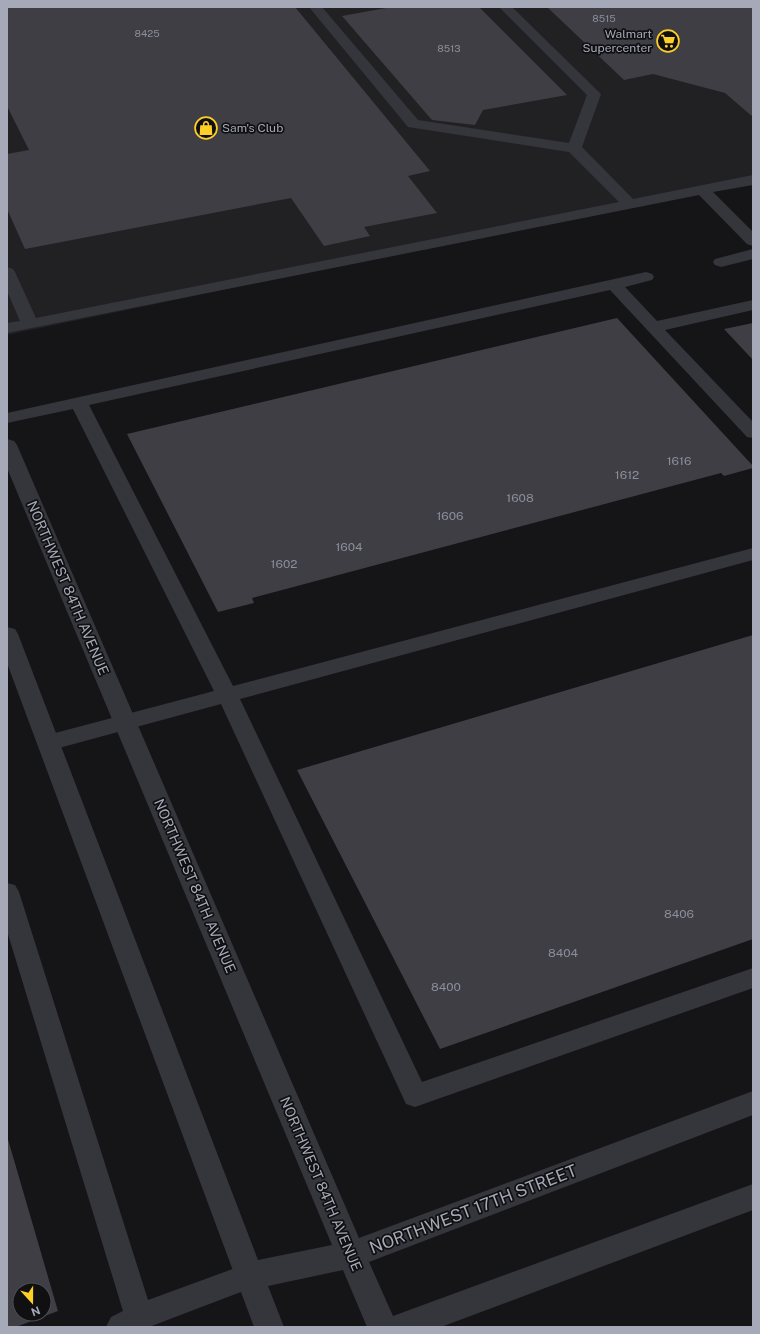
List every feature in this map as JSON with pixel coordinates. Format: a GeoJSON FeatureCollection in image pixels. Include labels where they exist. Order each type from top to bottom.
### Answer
{"type":"FeatureCollection","features":[{"type":"Feature","properties":{"kind":"street","name":"NORTHWEST 84TH AVENUE"},"geometry":{"type":"LineString","coordinates":[[7,445],[382,1327]]}},
{"type":"Feature","properties":{"kind":"street"},"geometry":{"type":"LineString","coordinates":[[7,634],[269,1327]]}},
{"type":"Feature","properties":{"kind":"street","name":"NORTHWEST 17TH STREET"},"geometry":{"type":"LineString","coordinates":[[250,1276],[351,1255],[753,1103]]}},
{"type":"Feature","properties":{"kind":"street"},"geometry":{"type":"LineString","coordinates":[[402,1327],[753,1197]]}},
{"type":"Feature","properties":{"kind":"lane"},"geometry":{"type":"LineString","coordinates":[[315,7],[413,124],[574,148],[629,204]]}},
{"type":"Feature","properties":{"kind":"lane"},"geometry":{"type":"LineString","coordinates":[[505,7],[594,94],[574,148]]}},
{"type":"Feature","properties":{"kind":"lane"},"geometry":{"type":"LineString","coordinates":[[7,328],[753,180]]}},
{"type":"Feature","properties":{"kind":"lane"},"geometry":{"type":"LineString","coordinates":[[702,190],[753,241]]}},
{"type":"Feature","properties":{"kind":"lane"},"geometry":{"type":"LineString","coordinates":[[721,262],[753,254]]}},
{"type":"Feature","properties":{"kind":"lane"},"geometry":{"type":"LineString","coordinates":[[7,272],[30,324]]}},
{"type":"Feature","properties":{"kind":"lane"},"geometry":{"type":"LineString","coordinates":[[7,418],[646,278]]}},
{"type":"Feature","properties":{"kind":"lane"},"geometry":{"type":"LineString","coordinates":[[614,285],[753,433]]}},
{"type":"Feature","properties":{"kind":"lane"},"geometry":{"type":"LineString","coordinates":[[654,327],[753,305]]}},
{"type":"Feature","properties":{"kind":"lane"},"geometry":{"type":"LineString","coordinates":[[79,402],[227,695],[415,1096],[753,978]]}},
{"type":"Feature","properties":{"kind":"lane"},"geometry":{"type":"LineString","coordinates":[[48,743],[753,554]]}},
{"type":"Feature","properties":{"kind":"lane"},"geometry":{"type":"LineString","coordinates":[[7,892],[130,1322]]}},
{"type":"Feature","properties":{"kind":"lane","name":"NORTHWEST 17TH STREET"},"geometry":{"type":"LineString","coordinates":[[130,1322],[250,1276]]}},
{"type":"Feature","properties":{"kind":"shaded area"},"geometry":{"type":"Polygon","coordinates":[[[7,7],[753,7],[753,179],[7,335],[7,7]]]}},
{"type":"Feature","properties":{"kind":"building","name":"Sam's Club"},"geometry":{"type":"Polygon","coordinates":[[[7,7],[295,7],[430,171],[408,176],[437,213],[364,227],[370,236],[324,246],[291,198],[25,249],[7,209],[7,154],[29,150],[7,106],[7,7]]]}},
{"type":"Feature","properties":{"kind":"building"},"geometry":{"type":"Polygon","coordinates":[[[385,7],[479,7],[567,95],[483,110],[475,125],[432,120],[342,16],[386,8],[385,7]]]}},
{"type":"Feature","properties":{"kind":"building","name":"Walmart Supercenter"},"geometry":{"type":"Polygon","coordinates":[[[547,7],[753,7],[753,117],[725,93],[653,74],[624,80],[547,7]]]}},
{"type":"Feature","properties":{"kind":"building"},"geometry":{"type":"Polygon","coordinates":[[[617,318],[753,466],[753,468],[724,476],[721,473],[252,598],[254,603],[218,612],[127,434],[617,318]]]}},
{"type":"Feature","properties":{"kind":"building"},"geometry":{"type":"Polygon","coordinates":[[[753,323],[753,360],[724,329],[753,323]]]}},
{"type":"Feature","properties":{"kind":"building"},"geometry":{"type":"Polygon","coordinates":[[[753,635],[753,939],[440,1049],[297,770],[753,635]]]}},
{"type":"Feature","properties":{"kind":"building"},"geometry":{"type":"Polygon","coordinates":[[[7,1136],[50,1282],[12,1282],[12,1322],[29,1322],[16,1327],[7,1327],[7,1136]]]}},
{"type":"Feature","properties":{"kind":"building"},"geometry":{"type":"Polygon","coordinates":[[[52,1290],[58,1311],[52,1313],[52,1290]]]}},
{"type":"Feature","properties":{"kind":"place","name":"Walmart Supercenter"},"geometry":{"type":"Point","coordinates":[668,41]}},
{"type":"Feature","properties":{"kind":"place","name":"Sam's Club"},"geometry":{"type":"Point","coordinates":[206,128]}}]}
